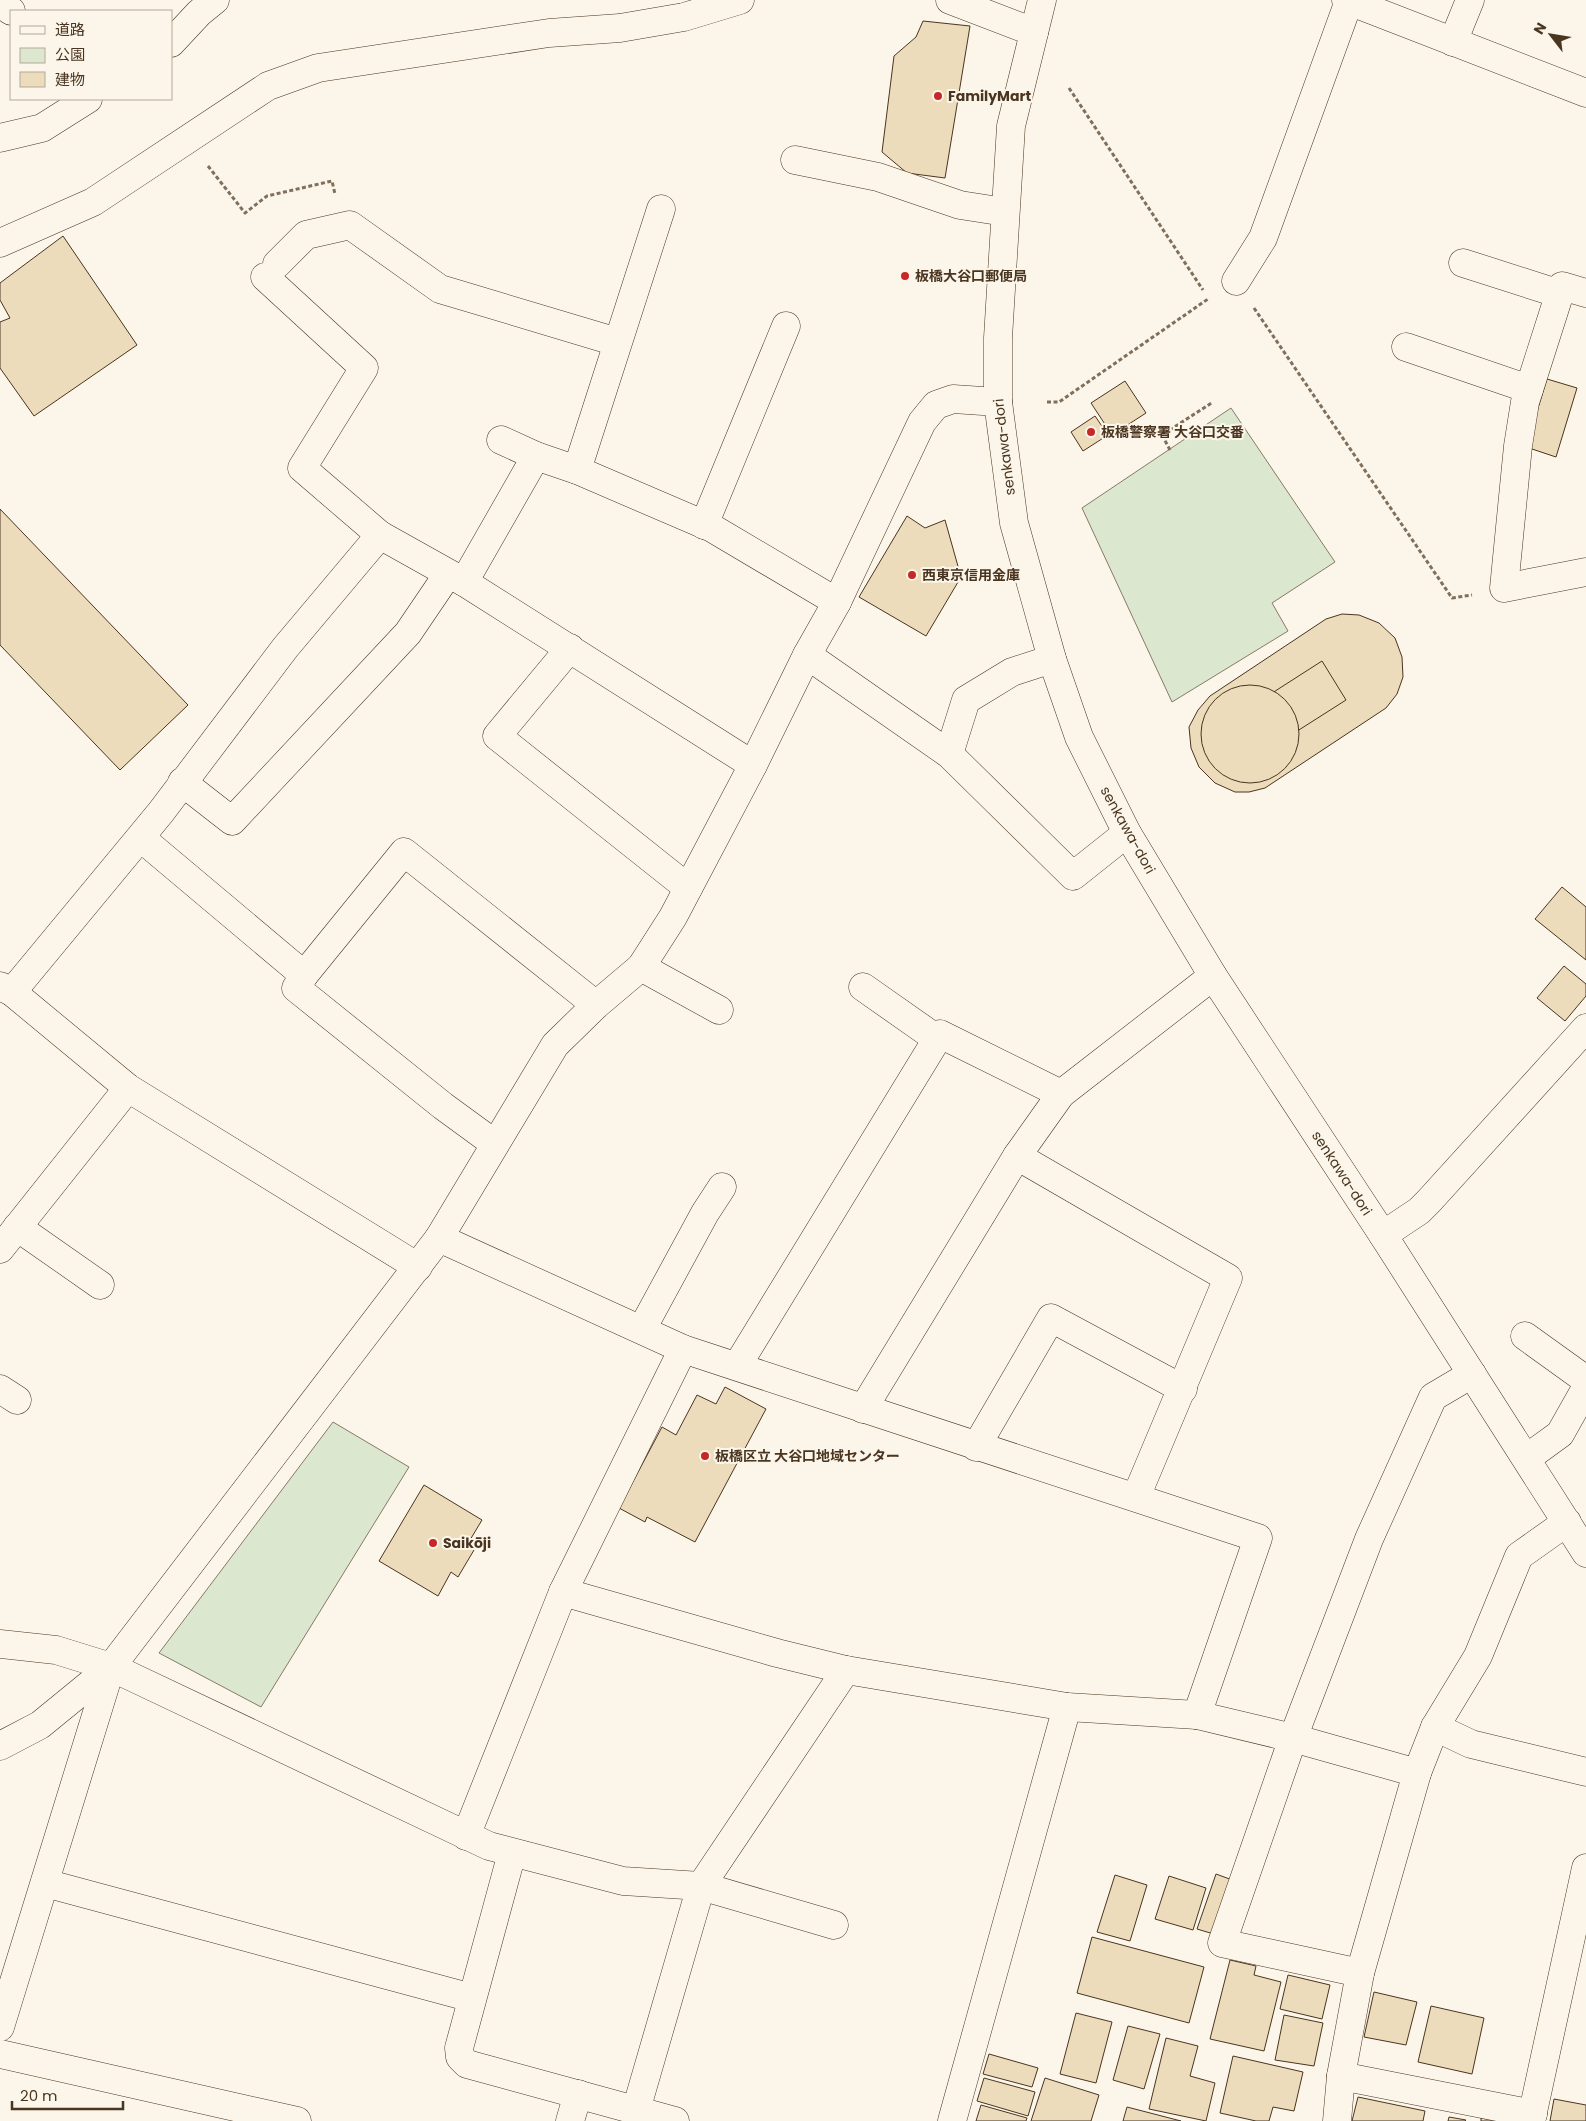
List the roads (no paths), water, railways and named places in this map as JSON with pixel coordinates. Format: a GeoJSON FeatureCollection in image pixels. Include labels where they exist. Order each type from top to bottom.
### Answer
{"type":"FeatureCollection","features":[{"type":"Feature","properties":{"kind":"street"},"geometry":{"type":"LineString","coordinates":[[172,42],[199,13],[215,0]]}},
{"type":"Feature","properties":{"kind":"street"},"geometry":{"type":"LineString","coordinates":[[0,243],[92,202],[268,86],[318,68],[549,33],[620,28],[684,17],[740,0]]}},
{"type":"Feature","properties":{"kind":"street"},"geometry":{"type":"LineString","coordinates":[[950,0],[1034,32]]}},
{"type":"Feature","properties":{"kind":"street","name":"senkawa-dori"},"geometry":{"type":"LineString","coordinates":[[1042,0],[1011,126],[998,338],[998,402],[1014,523],[1052,659],[1079,737],[1127,833],[1213,976],[1383,1235],[1586,1553]]}},
{"type":"Feature","properties":{"kind":"street"},"geometry":{"type":"LineString","coordinates":[[1236,281],[1263,238],[1347,0],[1586,93]]}},
{"type":"Feature","properties":{"kind":"street"},"geometry":{"type":"LineString","coordinates":[[1453,42],[1470,0]]}},
{"type":"Feature","properties":{"kind":"street"},"geometry":{"type":"LineString","coordinates":[[0,138],[42,128],[86,100]]}},
{"type":"Feature","properties":{"kind":"street"},"geometry":{"type":"LineString","coordinates":[[795,160],[878,177],[960,205],[1005,212]]}},
{"type":"Feature","properties":{"kind":"street"},"geometry":{"type":"LineString","coordinates":[[577,470],[661,209]]}},
{"type":"Feature","properties":{"kind":"street"},"geometry":{"type":"LineString","coordinates":[[617,342],[440,289],[350,225],[306,234],[271,270],[364,368],[302,468],[380,535],[456,578],[570,648],[754,765]]}},
{"type":"Feature","properties":{"kind":"street"},"geometry":{"type":"LineString","coordinates":[[1463,263],[1573,293],[1529,389],[1518,446],[1504,588],[1586,572]]}},
{"type":"Feature","properties":{"kind":"street"},"geometry":{"type":"LineString","coordinates":[[704,525],[786,326]]}},
{"type":"Feature","properties":{"kind":"street"},"geometry":{"type":"LineString","coordinates":[[1406,347],[1529,389]]}},
{"type":"Feature","properties":{"kind":"street"},"geometry":{"type":"LineString","coordinates":[[0,1746],[40,1725],[111,1667],[439,1238],[555,1045],[596,1004],[641,968],[688,888],[754,765],[807,655],[837,602],[922,422],[936,405],[952,399],[998,402]]}},
{"type":"Feature","properties":{"kind":"street"},"geometry":{"type":"LineString","coordinates":[[501,440],[536,456],[577,470],[704,525],[837,602]]}},
{"type":"Feature","properties":{"kind":"street"},"geometry":{"type":"LineString","coordinates":[[182,782],[232,821],[408,633],[456,578],[536,456]]}},
{"type":"Feature","properties":{"kind":"street"},"geometry":{"type":"LineString","coordinates":[[380,535],[285,648],[140,838],[6,989],[128,1088],[418,1267]]}},
{"type":"Feature","properties":{"kind":"street"},"geometry":{"type":"LineString","coordinates":[[570,648],[497,736],[688,888]]}},
{"type":"Feature","properties":{"kind":"street"},"geometry":{"type":"LineString","coordinates":[[807,655],[950,754],[1073,876],[1127,833]]}},
{"type":"Feature","properties":{"kind":"street"},"geometry":{"type":"LineString","coordinates":[[950,754],[966,700],[1012,672],[1052,659]]}},
{"type":"Feature","properties":{"kind":"street"},"geometry":{"type":"LineString","coordinates":[[140,838],[304,975]]}},
{"type":"Feature","properties":{"kind":"street"},"geometry":{"type":"LineString","coordinates":[[495,1144],[443,1106],[296,988],[304,975],[404,852],[596,1004]]}},
{"type":"Feature","properties":{"kind":"street"},"geometry":{"type":"LineString","coordinates":[[641,968],[719,1010]]}},
{"type":"Feature","properties":{"kind":"street"},"geometry":{"type":"LineString","coordinates":[[863,1409],[1017,1156],[1061,1094],[1213,976]]}},
{"type":"Feature","properties":{"kind":"street"},"geometry":{"type":"LineString","coordinates":[[863,987],[937,1039]]}},
{"type":"Feature","properties":{"kind":"street"},"geometry":{"type":"LineString","coordinates":[[1383,1235],[1419,1211],[1429,1201],[1586,1028]]}},
{"type":"Feature","properties":{"kind":"street"},"geometry":{"type":"LineString","coordinates":[[737,1366],[940,1034],[1061,1094]]}},
{"type":"Feature","properties":{"kind":"street"},"geometry":{"type":"LineString","coordinates":[[0,1249],[128,1088]]}},
{"type":"Feature","properties":{"kind":"street"},"geometry":{"type":"LineString","coordinates":[[1017,1156],[1228,1278],[1183,1389],[1136,1497]]}},
{"type":"Feature","properties":{"kind":"street"},"geometry":{"type":"LineString","coordinates":[[642,1330],[704,1213],[722,1187]]}},
{"type":"Feature","properties":{"kind":"street"},"geometry":{"type":"LineString","coordinates":[[17,1227],[100,1285]]}},
{"type":"Feature","properties":{"kind":"street"},"geometry":{"type":"LineString","coordinates":[[439,1238],[683,1349],[976,1447],[1136,1497],[1258,1538],[1197,1715]]}},
{"type":"Feature","properties":{"kind":"street"},"geometry":{"type":"LineString","coordinates":[[976,1447],[1051,1318],[1183,1389]]}},
{"type":"Feature","properties":{"kind":"street"},"geometry":{"type":"LineString","coordinates":[[1525,1336],[1586,1380]]}},
{"type":"Feature","properties":{"kind":"street"},"geometry":{"type":"LineString","coordinates":[[466,1836],[563,1592],[683,1349]]}},
{"type":"Feature","properties":{"kind":"street"},"geometry":{"type":"LineString","coordinates":[[1360,1973],[1222,1943],[1292,1738],[1369,1539],[1433,1398],[1472,1374]]}},
{"type":"Feature","properties":{"kind":"street"},"geometry":{"type":"LineString","coordinates":[[1527,1458],[1560,1434],[1586,1388]]}},
{"type":"Feature","properties":{"kind":"street"},"geometry":{"type":"LineString","coordinates":[[1337,2121],[1341,2076],[1360,1973],[1417,1773],[1435,1727],[1478,1656],[1519,1556],[1567,1522]]}},
{"type":"Feature","properties":{"kind":"street"},"geometry":{"type":"LineString","coordinates":[[563,1592],[777,1653],[846,1670],[1067,1707],[1197,1715],[1292,1738],[1417,1773]]}},
{"type":"Feature","properties":{"kind":"street"},"geometry":{"type":"LineString","coordinates":[[0,1644],[56,1650],[111,1667],[466,1836],[512,1853],[623,1881],[701,1886],[834,1925]]}},
{"type":"Feature","properties":{"kind":"street"},"geometry":{"type":"LineString","coordinates":[[0,2027],[9,1965],[45,1884],[111,1667]]}},
{"type":"Feature","properties":{"kind":"street"},"geometry":{"type":"LineString","coordinates":[[636,2110],[701,1886],[846,1670]]}},
{"type":"Feature","properties":{"kind":"street"},"geometry":{"type":"LineString","coordinates":[[952,2121],[1067,1707]]}},
{"type":"Feature","properties":{"kind":"street"},"geometry":{"type":"LineString","coordinates":[[1435,1727],[1471,1744],[1586,1772]]}},
{"type":"Feature","properties":{"kind":"street"},"geometry":{"type":"LineString","coordinates":[[512,1853],[459,2048],[460,2056],[467,2064],[675,2121]]}},
{"type":"Feature","properties":{"kind":"street"},"geometry":{"type":"LineString","coordinates":[[1341,2076],[1532,2117],[1586,1868]]}},
{"type":"Feature","properties":{"kind":"street"},"geometry":{"type":"LineString","coordinates":[[45,1884],[472,1998]]}},
{"type":"Feature","properties":{"kind":"street"},"geometry":{"type":"LineString","coordinates":[[0,2054],[296,2121]]}},
{"type":"Feature","properties":{"kind":"street"},"geometry":{"type":"LineString","coordinates":[[570,2121],[578,2094]]}},
{"type":"Feature","properties":{"kind":"place","name":"FamilyMart"},"geometry":{"type":"Point","coordinates":[938,96]}},
{"type":"Feature","properties":{"kind":"place","name":"板橋大谷口郵便局"},"geometry":{"type":"Point","coordinates":[905,276]}},
{"type":"Feature","properties":{"kind":"place","name":"板橋警察署 大谷口交番"},"geometry":{"type":"Point","coordinates":[1091,432]}},
{"type":"Feature","properties":{"kind":"place","name":"西東京信用金庫"},"geometry":{"type":"Point","coordinates":[912,575]}},
{"type":"Feature","properties":{"kind":"place","name":"板橋区立 大谷口地域センター"},"geometry":{"type":"Point","coordinates":[705,1456]}},
{"type":"Feature","properties":{"kind":"place","name":"Saikōji"},"geometry":{"type":"Point","coordinates":[433,1543]}}]}
